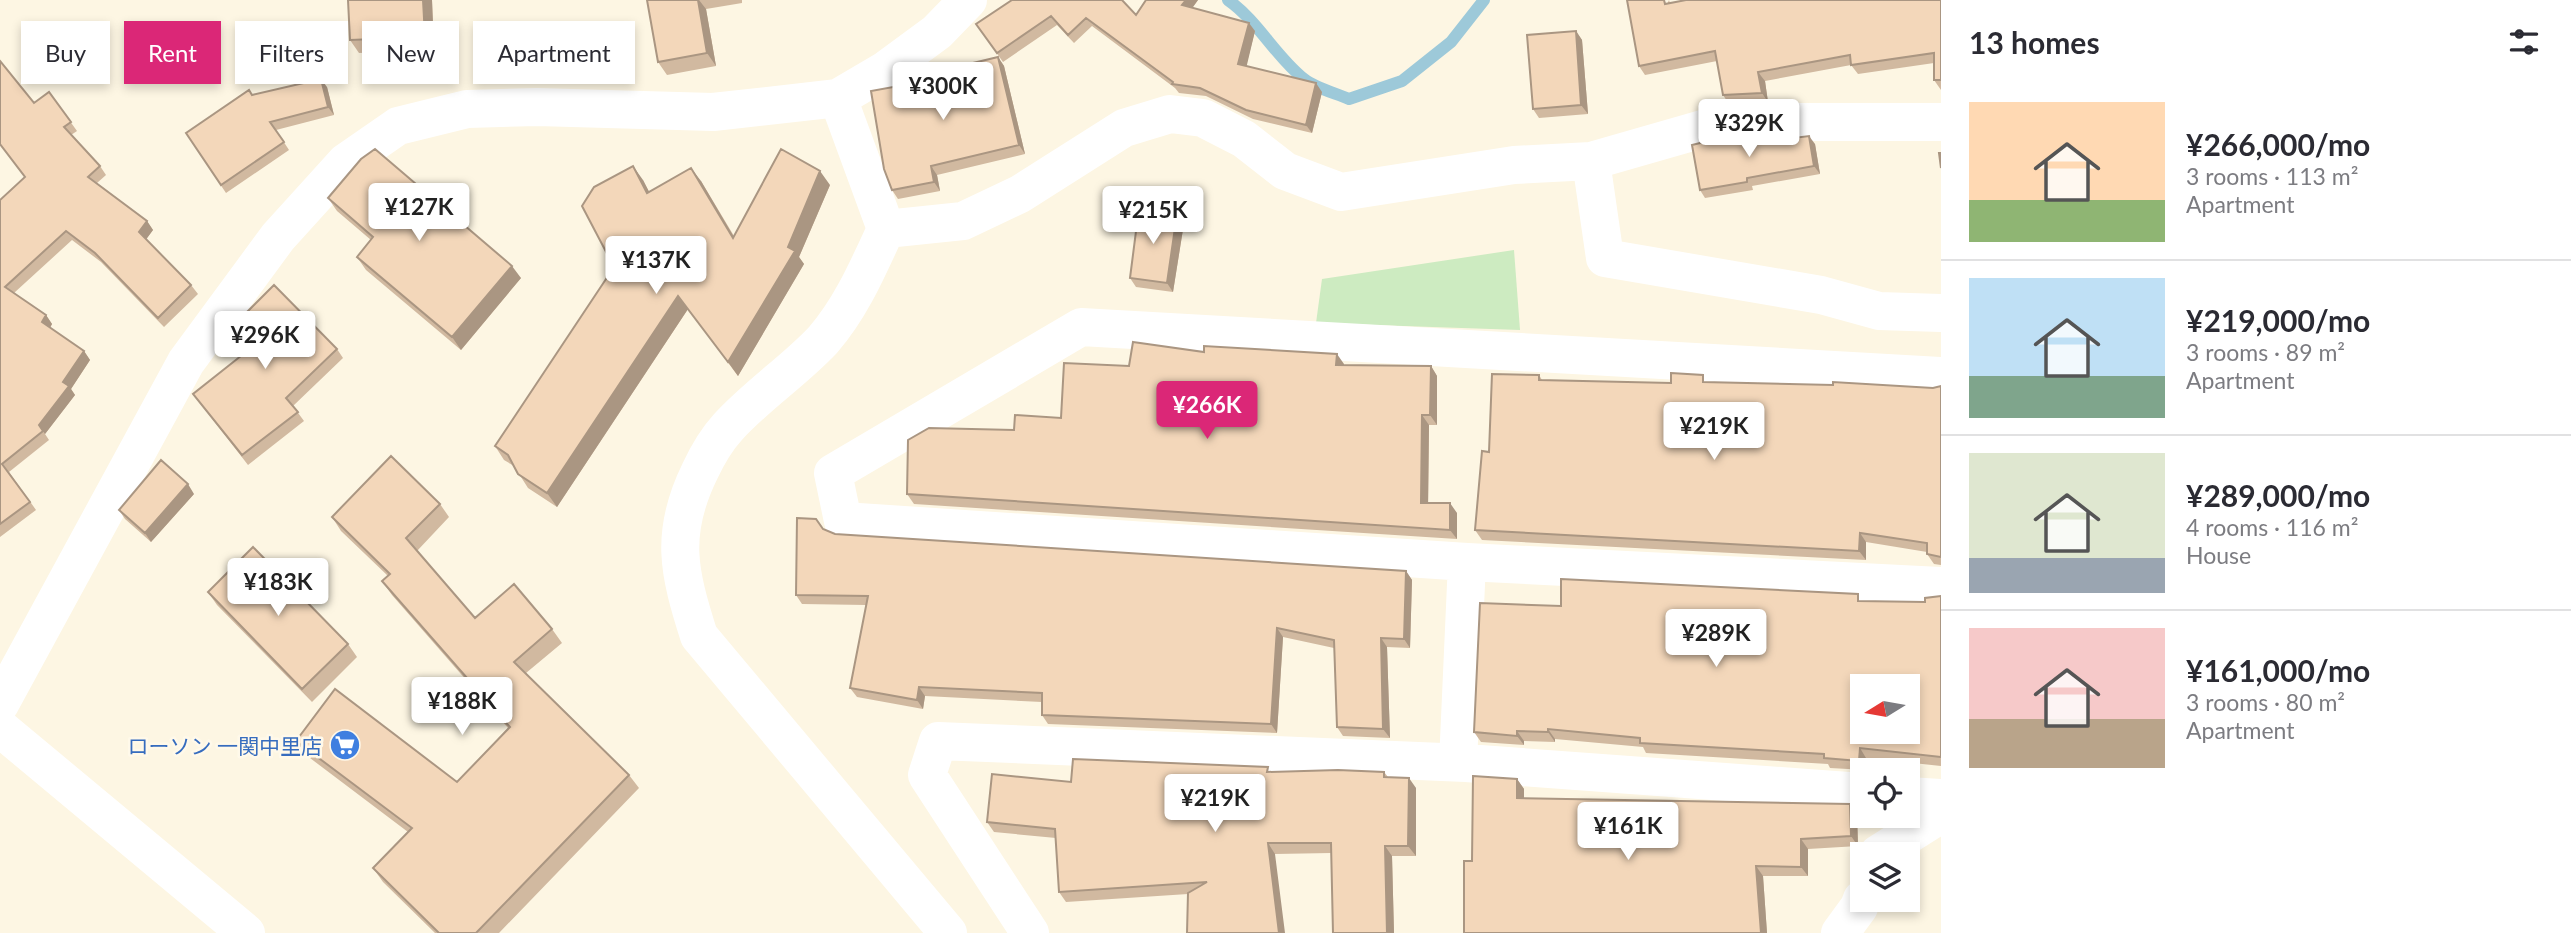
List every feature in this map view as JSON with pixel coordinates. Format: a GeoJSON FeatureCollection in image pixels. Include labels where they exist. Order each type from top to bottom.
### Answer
{"type":"FeatureCollection","features":[{"type":"Feature","properties":{"kind":"street"},"geometry":{"type":"LineString","coordinates":[[0,704],[186,362],[278,237],[346,162],[398,126],[467,109],[537,107],[713,112],[838,97],[884,71],[937,32],[968,0]]}},
{"type":"Feature","properties":{"kind":"street"},"geometry":{"type":"LineString","coordinates":[[838,97],[886,229],[854,297],[823,340],[728,427],[707,456],[693,485],[681,521],[680,556],[686,595],[699,636],[948,933]]}},
{"type":"Feature","properties":{"kind":"street"},"geometry":{"type":"LineString","coordinates":[[886,229],[963,221],[1020,194],[1124,128],[1170,114],[1203,118],[1244,139],[1285,171],[1341,192],[1514,165],[1591,161],[1706,128],[1791,122],[1941,122]]}},
{"type":"Feature","properties":{"kind":"street"},"geometry":{"type":"LineString","coordinates":[[1591,161],[1605,258],[1821,295],[1879,311],[1941,313]]}},
{"type":"Feature","properties":{"kind":"street"},"geometry":{"type":"LineString","coordinates":[[1941,376],[1081,327],[834,473],[843,521],[1467,562],[1941,586]]}},
{"type":"Feature","properties":{"kind":"street"},"geometry":{"type":"LineString","coordinates":[[1458,763],[1467,562]]}},
{"type":"Feature","properties":{"kind":"street"},"geometry":{"type":"LineString","coordinates":[[0,729],[246,933]]}},
{"type":"Feature","properties":{"kind":"street"},"geometry":{"type":"LineString","coordinates":[[1030,933],[927,775],[938,741],[1458,763],[1850,791]]}},
{"type":"Feature","properties":{"kind":"street"},"geometry":{"type":"LineString","coordinates":[[1920,797],[1941,798]]}},
{"type":"Feature","properties":{"kind":"street"},"geometry":{"type":"LineString","coordinates":[[1897,842],[1941,814]]}},
{"type":"Feature","properties":{"kind":"street"},"geometry":{"type":"LineString","coordinates":[[1840,933],[1856,912]]}},
{"type":"Feature","properties":{"kind":"green space"},"geometry":{"type":"Polygon","coordinates":[[[1514,250],[1520,330],[1316,323],[1322,279],[1514,250]]]}},
{"type":"Feature","properties":{"kind":"building"},"geometry":{"type":"Polygon","coordinates":[[[348,0],[423,0],[424,21],[362,21],[362,40],[350,40],[348,0]]]}},
{"type":"Feature","properties":{"kind":"building"},"geometry":{"type":"Polygon","coordinates":[[[647,0],[698,0],[707,53],[658,62],[647,0]]]}},
{"type":"Feature","properties":{"kind":"building"},"geometry":{"type":"Polygon","coordinates":[[[1012,0],[1122,0],[1136,15],[1146,0],[1186,0],[1182,5],[1249,23],[1238,64],[1316,83],[1306,125],[1246,110],[1200,88],[1172,84],[1173,82],[1086,18],[1068,35],[1051,16],[997,53],[976,24],[1012,0]]]}},
{"type":"Feature","properties":{"kind":"building"},"geometry":{"type":"Polygon","coordinates":[[[1627,0],[1664,0],[1665,4],[1686,0],[1941,0],[1941,80],[1934,80],[1934,53],[1851,65],[1850,55],[1758,72],[1762,93],[1723,95],[1715,51],[1639,66],[1627,0]]]}},
{"type":"Feature","properties":{"kind":"building"},"geometry":{"type":"Polygon","coordinates":[[[1576,31],[1581,105],[1533,109],[1527,35],[1576,31]]]}},
{"type":"Feature","properties":{"kind":"building"},"geometry":{"type":"Polygon","coordinates":[[[998,57],[1019,145],[931,166],[934,182],[892,190],[884,169],[871,91],[954,76],[952,68],[998,57]]]}},
{"type":"Feature","properties":{"kind":"building"},"geometry":{"type":"Polygon","coordinates":[[[0,61],[34,103],[49,92],[71,122],[64,127],[100,166],[88,177],[147,221],[139,232],[191,285],[158,318],[95,253],[66,231],[5,287],[46,315],[42,322],[84,351],[63,382],[69,386],[39,425],[43,431],[2,464],[30,502],[0,524],[0,200],[25,177],[0,144],[0,61]]]}},
{"type":"Feature","properties":{"kind":"building"},"geometry":{"type":"Polygon","coordinates":[[[299,84],[322,84],[328,107],[270,122],[284,142],[221,185],[186,133],[249,90],[252,95],[299,84]]]}},
{"type":"Feature","properties":{"kind":"building"},"geometry":{"type":"Polygon","coordinates":[[[1809,136],[1814,166],[1700,190],[1692,145],[1809,136]]]}},
{"type":"Feature","properties":{"kind":"building"},"geometry":{"type":"Polygon","coordinates":[[[375,149],[512,266],[452,337],[357,257],[373,237],[328,198],[361,159],[375,149]]]}},
{"type":"Feature","properties":{"kind":"building"},"geometry":{"type":"Polygon","coordinates":[[[781,149],[820,171],[788,247],[795,251],[728,362],[678,296],[547,493],[518,474],[508,455],[495,446],[614,267],[582,206],[594,187],[633,166],[647,193],[691,168],[733,238],[781,149]]]}},
{"type":"Feature","properties":{"kind":"building"},"geometry":{"type":"Polygon","coordinates":[[[1139,208],[1177,214],[1167,283],[1130,278],[1139,208]]]}},
{"type":"Feature","properties":{"kind":"building"},"geometry":{"type":"Polygon","coordinates":[[[274,285],[337,349],[286,398],[298,412],[242,455],[193,394],[251,348],[231,328],[274,285]]]}},
{"type":"Feature","properties":{"kind":"building"},"geometry":{"type":"Polygon","coordinates":[[[1133,342],[1204,352],[1204,346],[1337,354],[1336,365],[1431,366],[1430,415],[1422,415],[1421,503],[1450,503],[1450,530],[907,494],[908,440],[929,428],[1014,430],[1015,415],[1061,418],[1064,363],[1129,366],[1133,342]]]}},
{"type":"Feature","properties":{"kind":"building"},"geometry":{"type":"Polygon","coordinates":[[[1671,373],[1703,375],[1703,382],[1833,385],[1833,382],[1933,388],[1941,386],[1941,557],[1927,554],[1927,543],[1860,533],[1859,551],[1475,530],[1482,451],[1489,452],[1492,374],[1539,375],[1539,380],[1671,383],[1671,373]]]}},
{"type":"Feature","properties":{"kind":"building"},"geometry":{"type":"Polygon","coordinates":[[[391,456],[440,504],[406,538],[475,618],[514,584],[552,629],[514,662],[629,775],[476,933],[439,933],[373,868],[412,828],[296,741],[335,689],[457,782],[510,727],[382,581],[390,574],[332,517],[391,456]]]}},
{"type":"Feature","properties":{"kind":"building"},"geometry":{"type":"Polygon","coordinates":[[[161,460],[188,484],[145,533],[119,510],[161,460]]]}},
{"type":"Feature","properties":{"kind":"building"},"geometry":{"type":"Polygon","coordinates":[[[797,518],[816,519],[823,529],[835,534],[1406,571],[1404,639],[1381,638],[1383,729],[1337,727],[1334,640],[1277,628],[1271,724],[1042,715],[1042,693],[919,687],[917,700],[850,688],[868,596],[796,595],[797,518]]]}},
{"type":"Feature","properties":{"kind":"building"},"geometry":{"type":"Polygon","coordinates":[[[253,547],[348,644],[302,689],[208,592],[253,547]]]}},
{"type":"Feature","properties":{"kind":"building"},"geometry":{"type":"Polygon","coordinates":[[[1561,579],[1858,594],[1858,601],[1925,602],[1925,598],[1941,596],[1941,757],[1860,748],[1859,758],[1850,758],[1850,760],[1824,758],[1824,754],[1640,743],[1640,738],[1548,729],[1548,732],[1517,731],[1517,736],[1474,732],[1480,603],[1561,606],[1561,579]]]}},
{"type":"Feature","properties":{"kind":"building"},"geometry":{"type":"Polygon","coordinates":[[[1073,759],[1268,767],[1267,772],[1384,772],[1384,777],[1409,778],[1408,846],[1385,846],[1387,933],[1333,933],[1331,843],[1268,843],[1279,933],[1187,933],[1188,893],[1207,882],[1059,892],[1055,829],[987,822],[992,774],[1071,782],[1073,759]]]}},
{"type":"Feature","properties":{"kind":"building"},"geometry":{"type":"Polygon","coordinates":[[[1473,776],[1517,779],[1517,798],[1850,804],[1851,836],[1801,839],[1801,867],[1756,866],[1761,933],[1464,933],[1464,861],[1472,861],[1473,776]]]}},
{"type":"Feature","properties":{"kind":"waterway"},"geometry":{"type":"LineString","coordinates":[[1228,0],[1239,8],[1304,79],[1319,88],[1349,99],[1402,81],[1451,42],[1484,0]]}},
{"type":"Feature","properties":{"kind":"place","name":"ローソン 一関中里店"},"geometry":{"type":"Point","coordinates":[345,745]}}]}
